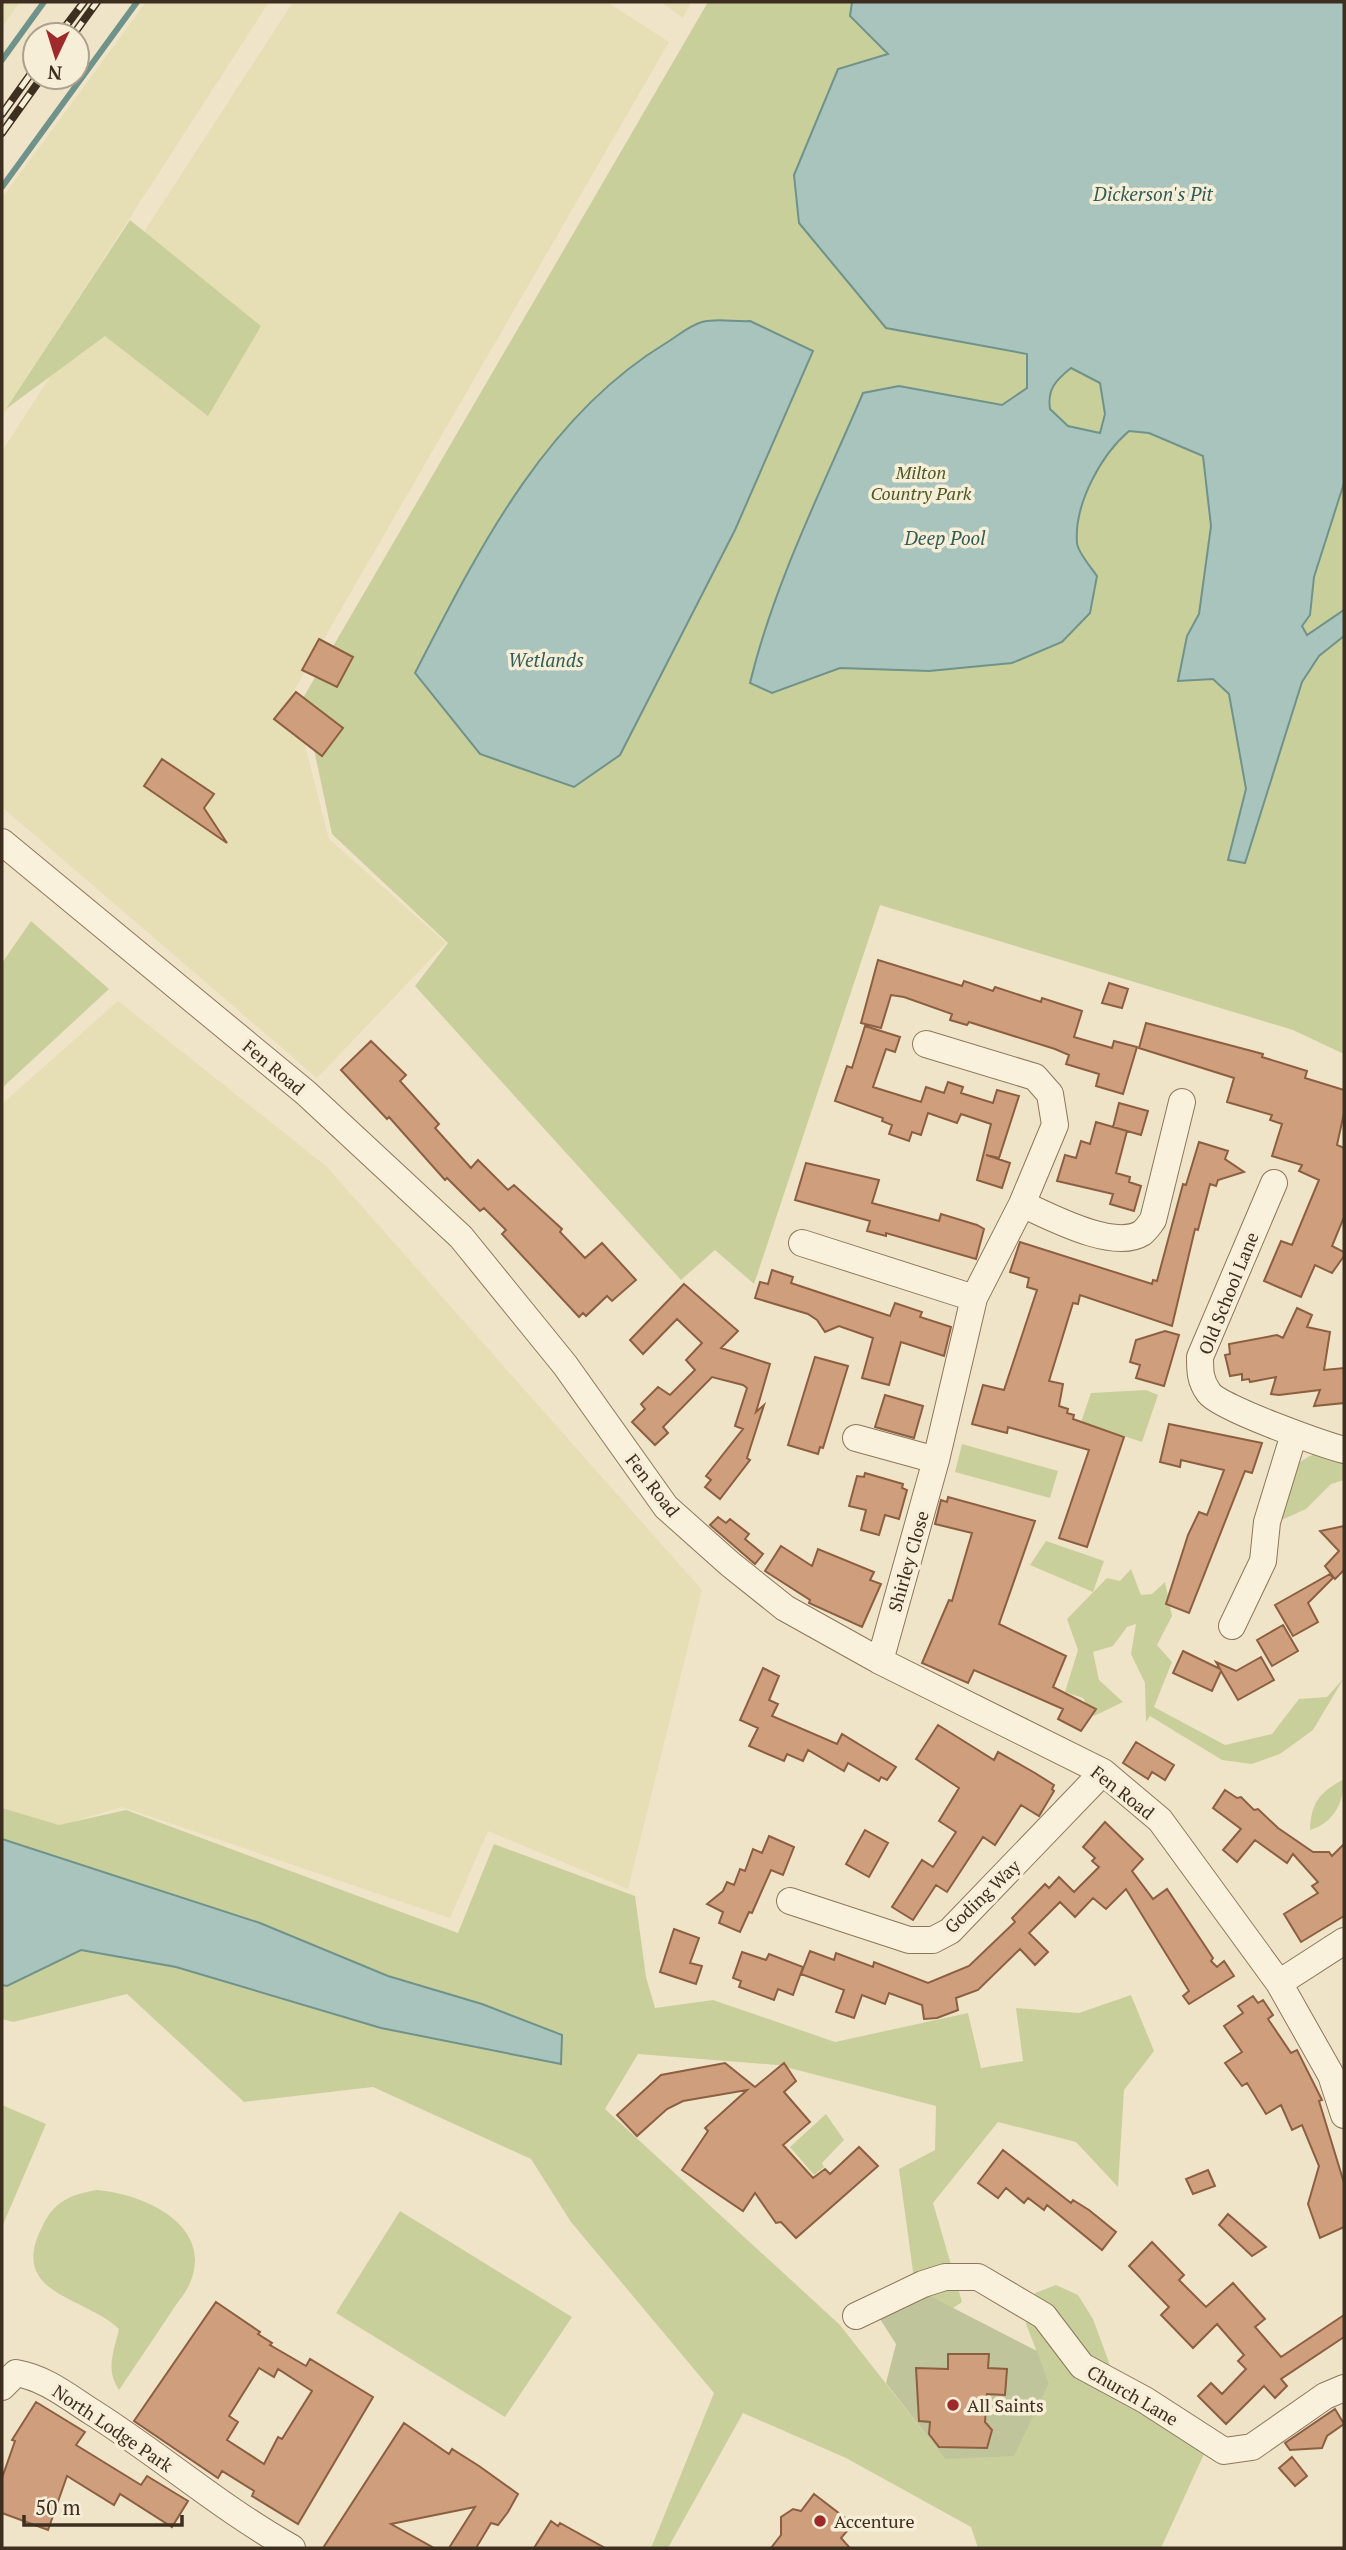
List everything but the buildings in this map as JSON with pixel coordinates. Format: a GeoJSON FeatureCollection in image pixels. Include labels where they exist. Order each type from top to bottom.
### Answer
{"type":"FeatureCollection","features":[{"type":"Feature","properties":{"kind":"street","name":"Fen Road"},"geometry":{"type":"LineString","coordinates":[[2,842],[306,1093],[461,1237],[565,1365],[666,1507],[786,1608],[880,1661],[1103,1772],[1160,1821],[1279,1983],[1331,2075],[1344,2115]]}},
{"type":"Feature","properties":{"kind":"street","name":"Shirley Close"},"geometry":{"type":"LineString","coordinates":[[880,1661],[936,1460],[974,1298],[1022,1204],[1055,1125],[1050,1094],[1035,1077],[926,1044]]}},
{"type":"Feature","properties":{"kind":"street"},"geometry":{"type":"LineString","coordinates":[[1022,1204],[1078,1229],[1122,1238],[1141,1233],[1153,1220],[1182,1102]]}},
{"type":"Feature","properties":{"kind":"street","name":"Old School Lane"},"geometry":{"type":"LineString","coordinates":[[1274,1183],[1200,1357],[1200,1379],[1210,1396],[1294,1434],[1344,1450]]}},
{"type":"Feature","properties":{"kind":"street"},"geometry":{"type":"LineString","coordinates":[[803,1243],[974,1298]]}},
{"type":"Feature","properties":{"kind":"street"},"geometry":{"type":"LineString","coordinates":[[1232,1626],[1263,1561],[1267,1522],[1294,1434]]}},
{"type":"Feature","properties":{"kind":"street"},"geometry":{"type":"LineString","coordinates":[[856,1438],[936,1460]]}},
{"type":"Feature","properties":{"kind":"street","name":"Goding Way"},"geometry":{"type":"LineString","coordinates":[[790,1901],[909,1940],[933,1940],[950,1931],[1103,1772]]}},
{"type":"Feature","properties":{"kind":"street"},"geometry":{"type":"LineString","coordinates":[[1279,1983],[1344,1941]]}},
{"type":"Feature","properties":{"kind":"street","name":"Church Lane"},"geometry":{"type":"LineString","coordinates":[[856,2316],[923,2284],[946,2277],[978,2277],[1044,2316],[1082,2366],[1145,2400],[1224,2451],[1252,2447],[1325,2396],[1344,2388]]}},
{"type":"Feature","properties":{"kind":"street","name":"North Lodge Park"},"geometry":{"type":"LineString","coordinates":[[2,2386],[16,2373],[36,2377],[115,2426],[212,2497],[292,2548]]}},
{"type":"Feature","properties":{"kind":"shaded area"},"geometry":{"type":"Polygon","coordinates":[[[2,2],[20,2],[2,27],[2,2]]]}},
{"type":"Feature","properties":{"kind":"shaded area"},"geometry":{"type":"Polygon","coordinates":[[[146,2],[269,2],[2,416],[2,198],[81,91],[91,91],[91,77],[146,2]]]}},
{"type":"Feature","properties":{"kind":"shaded area"},"geometry":{"type":"Polygon","coordinates":[[[293,2],[607,2],[669,42],[292,694],[329,839],[446,943],[317,1078],[2,807],[2,451],[293,2]]]}},
{"type":"Feature","properties":{"kind":"shaded area"},"geometry":{"type":"Polygon","coordinates":[[[661,2],[691,2],[683,18],[661,2]]]}},
{"type":"Feature","properties":{"kind":"shaded area"},"geometry":{"type":"Polygon","coordinates":[[[118,1001],[326,1166],[702,1590],[628,1889],[488,1831],[450,1918],[122,1807],[58,1826],[2,1808],[2,1104],[118,1001]]]}},
{"type":"Feature","properties":{"kind":"green space","name":"Milton Country Park"},"geometry":{"type":"Polygon","coordinates":[[[708,2],[1344,2],[1344,1054],[1293,1030],[880,905],[754,1284],[715,1250],[681,1280],[415,986],[448,943],[332,834],[303,698],[708,2]]]}},
{"type":"Feature","properties":{"kind":"green space"},"geometry":{"type":"Polygon","coordinates":[[[130,220],[261,326],[208,416],[105,336],[6,409],[130,220]]]}},
{"type":"Feature","properties":{"kind":"green space"},"geometry":{"type":"Polygon","coordinates":[[[31,921],[109,989],[2,1088],[2,963],[31,921]]]}},
{"type":"Feature","properties":{"kind":"green space"},"geometry":{"type":"Polygon","coordinates":[[[1146,1390],[1158,1395],[1142,1442],[1081,1422],[1091,1393],[1146,1390]]]}},
{"type":"Feature","properties":{"kind":"green space"},"geometry":{"type":"Polygon","coordinates":[[[962,1444],[1058,1471],[1050,1498],[955,1472],[962,1444]]]}},
{"type":"Feature","properties":{"kind":"green space"},"geometry":{"type":"Polygon","coordinates":[[[1320,1453],[1344,1462],[1344,1480],[1331,1484],[1306,1509],[1277,1522],[1288,1479],[1293,1470],[1308,1457],[1320,1453]]]}},
{"type":"Feature","properties":{"kind":"green space"},"geometry":{"type":"Polygon","coordinates":[[[1046,1541],[1104,1561],[1093,1592],[1030,1565],[1046,1541]]]}},
{"type":"Feature","properties":{"kind":"green space"},"geometry":{"type":"Polygon","coordinates":[[[1131,1569],[1141,1595],[1152,1594],[1165,1582],[1172,1616],[1157,1645],[1172,1662],[1154,1707],[1225,1745],[1272,1734],[1299,1699],[1327,1697],[1344,1678],[1313,1730],[1280,1754],[1252,1764],[1222,1760],[1150,1716],[1146,1722],[1145,1683],[1131,1654],[1136,1624],[1127,1627],[1113,1646],[1093,1652],[1099,1680],[1123,1702],[1094,1716],[1083,1698],[1065,1692],[1078,1650],[1067,1619],[1107,1578],[1120,1581],[1131,1569]]]}},
{"type":"Feature","properties":{"kind":"green space"},"geometry":{"type":"Polygon","coordinates":[[[1344,1779],[1342,1796],[1336,1811],[1325,1822],[1310,1830],[1312,1812],[1318,1799],[1344,1779]]]}},
{"type":"Feature","properties":{"kind":"green space"},"geometry":{"type":"Polygon","coordinates":[[[2,1808],[59,1825],[126,1810],[458,1933],[494,1844],[635,1896],[646,1977],[655,2008],[713,2000],[835,2042],[968,2013],[981,2068],[1023,2061],[1016,2008],[1079,2013],[1131,1995],[1154,2051],[1124,2090],[1118,2187],[1076,2142],[998,2122],[933,2203],[962,2302],[921,2330],[899,2169],[935,2150],[936,2106],[778,2065],[638,2054],[605,2109],[840,2325],[945,2459],[1049,2383],[1026,2324],[1035,2293],[1056,2285],[1078,2295],[1093,2319],[1115,2379],[1204,2454],[1161,2548],[978,2548],[971,2527],[846,2458],[743,2413],[668,2548],[651,2548],[714,2393],[571,2222],[531,2159],[373,2087],[244,2102],[127,1994],[13,2022],[2,2019],[2,1808]]]}},
{"type":"Feature","properties":{"kind":"green space"},"geometry":{"type":"Polygon","coordinates":[[[2,2105],[46,2124],[2,2227],[2,2105]]]}},
{"type":"Feature","properties":{"kind":"green space"},"geometry":{"type":"Polygon","coordinates":[[[826,2114],[844,2140],[822,2163],[824,2167],[814,2175],[790,2147],[826,2114]]]}},
{"type":"Feature","properties":{"kind":"green space"},"geometry":{"type":"Polygon","coordinates":[[[96,2190],[133,2198],[152,2205],[169,2216],[183,2228],[192,2244],[195,2262],[186,2291],[119,2390],[112,2375],[112,2368],[119,2329],[54,2291],[42,2280],[35,2267],[34,2250],[42,2227],[52,2211],[71,2197],[96,2190]]]}},
{"type":"Feature","properties":{"kind":"green space"},"geometry":{"type":"Polygon","coordinates":[[[400,2211],[572,2317],[505,2417],[336,2313],[400,2211]]]}},
{"type":"Feature","properties":{"kind":"green space"},"geometry":{"type":"Polygon","coordinates":[[[924,2293],[1037,2351],[1049,2383],[1014,2456],[945,2459],[886,2383],[896,2344],[880,2319],[924,2293]]]}},
{"type":"Feature","properties":{"kind":"water","name":"Dickerson's Pit"},"geometry":{"type":"Polygon","coordinates":[[[852,2],[1344,2],[1344,483],[1314,577],[1310,615],[1302,626],[1307,635],[1344,610],[1344,636],[1319,656],[1302,682],[1245,863],[1228,860],[1246,789],[1229,694],[1213,679],[1178,681],[1187,636],[1199,614],[1211,526],[1203,456],[1149,433],[1129,431],[1109,453],[1091,481],[1080,512],[1077,543],[1097,576],[1090,613],[1062,642],[1012,663],[929,671],[840,668],[772,693],[750,683],[786,572],[863,393],[899,386],[1002,405],[1027,388],[1027,354],[886,328],[799,223],[794,175],[838,69],[888,54],[850,16],[852,2]],[[1071,368],[1054,386],[1050,396],[1050,409],[1068,426],[1100,433],[1105,414],[1100,383],[1071,368]]]}},
{"type":"Feature","properties":{"kind":"water","name":"Wetlands"},"geometry":{"type":"Polygon","coordinates":[[[713,320],[750,321],[813,351],[735,530],[620,755],[574,787],[480,754],[415,673],[490,534],[518,490],[550,448],[584,409],[623,373],[697,324],[713,320]]]}},
{"type":"Feature","properties":{"kind":"water"},"geometry":{"type":"Polygon","coordinates":[[[2,1839],[260,1923],[388,1976],[482,2004],[562,2035],[561,2064],[381,2028],[176,1967],[81,1950],[7,1986],[2,1985],[2,1839]]]}},
{"type":"Feature","properties":{"kind":"waterway"},"geometry":{"type":"LineString","coordinates":[[2,60],[44,2]]}},
{"type":"Feature","properties":{"kind":"waterway"},"geometry":{"type":"LineString","coordinates":[[2,187],[137,2]]}},
{"type":"Feature","properties":{"kind":"railway"},"geometry":{"type":"LineString","coordinates":[[70,21],[84,2]]}},
{"type":"Feature","properties":{"kind":"railway"},"geometry":{"type":"LineString","coordinates":[[83,21],[97,2]]}},
{"type":"Feature","properties":{"kind":"railway"},"geometry":{"type":"LineString","coordinates":[[2,114],[21,88]]}},
{"type":"Feature","properties":{"kind":"railway"},"geometry":{"type":"LineString","coordinates":[[2,133],[32,91]]}},
{"type":"Feature","properties":{"kind":"place","name":"All Saints"},"geometry":{"type":"Point","coordinates":[953,2405]}},
{"type":"Feature","properties":{"kind":"place","name":"Accenture"},"geometry":{"type":"Point","coordinates":[820,2521]}},
{"type":"Feature","properties":{"kind":"water label","name":"Deep Pool"},"geometry":{"type":"Point","coordinates":[945,537]}}]}
